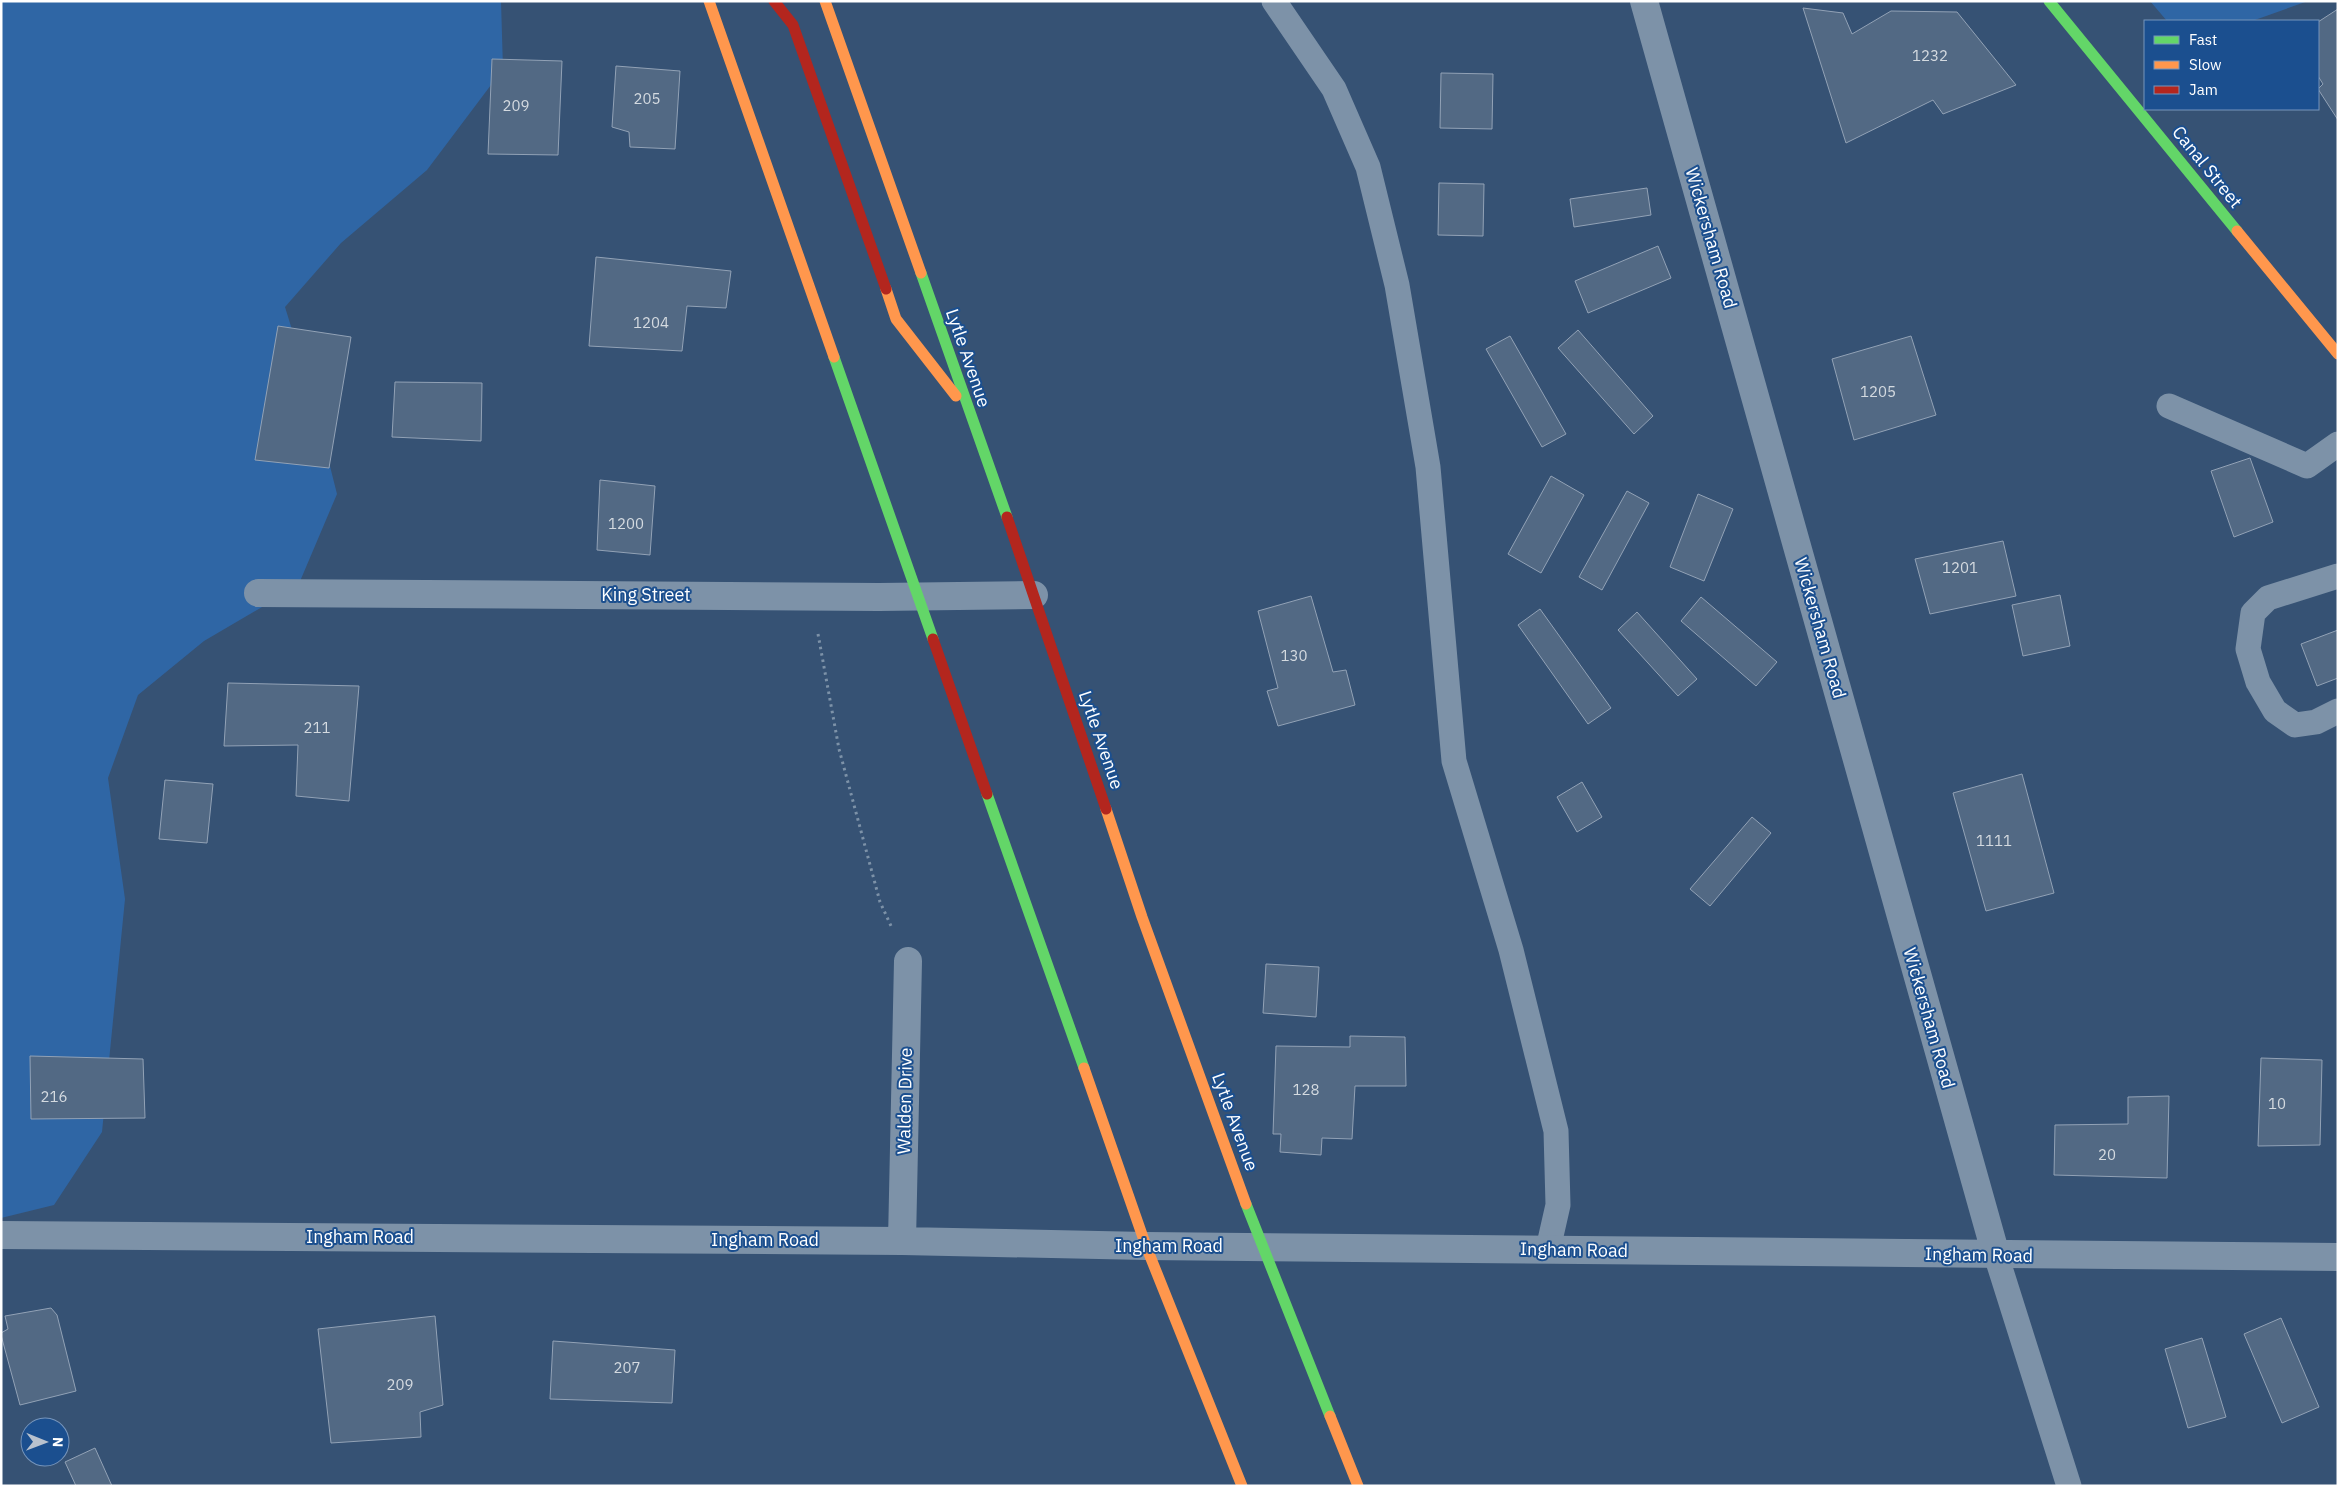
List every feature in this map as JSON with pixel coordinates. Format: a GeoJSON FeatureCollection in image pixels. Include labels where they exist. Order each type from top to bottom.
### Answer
{"type":"FeatureCollection","features":[{"type":"Feature","properties":{"kind":"main road"},"geometry":{"type":"LineString","coordinates":[[709,1],[916,597],[1146,1246],[1242,1486]]}},
{"type":"Feature","properties":{"kind":"main road"},"geometry":{"type":"LineString","coordinates":[[774,1],[793,25],[896,319],[970,416]]}},
{"type":"Feature","properties":{"kind":"main road","name":"Lytle Avenue"},"geometry":{"type":"LineString","coordinates":[[825,1],[1034,595],[1142,917],[1261,1246],[1358,1486]]}},
{"type":"Feature","properties":{"kind":"main road","name":"Canal Street"},"geometry":{"type":"LineString","coordinates":[[2049,1],[2338,354]]}},
{"type":"Feature","properties":{"kind":"street","name":"Wickersham Road"},"geometry":{"type":"LineString","coordinates":[[1644,1],[1996,1255]]}},
{"type":"Feature","properties":{"kind":"street","name":"King Street"},"geometry":{"type":"LineString","coordinates":[[258,593],[812,597],[1034,595]]}},
{"type":"Feature","properties":{"kind":"street","name":"Walden Drive"},"geometry":{"type":"LineString","coordinates":[[902,1241],[908,961]]}},
{"type":"Feature","properties":{"kind":"street","name":"Ingham Road"},"geometry":{"type":"LineString","coordinates":[[1,1235],[902,1241],[1146,1246],[2338,1257]]}},
{"type":"Feature","properties":{"kind":"lane"},"geometry":{"type":"LineString","coordinates":[[1274,1],[1334,89],[1368,167],[1397,286],[1428,467],[1454,761],[1511,950],[1556,1131],[1558,1205],[1548,1250]]}},
{"type":"Feature","properties":{"kind":"lane"},"geometry":{"type":"LineString","coordinates":[[2169,406],[2307,466],[2338,444]]}},
{"type":"Feature","properties":{"kind":"lane"},"geometry":{"type":"LineString","coordinates":[[2338,576],[2268,598],[2254,613],[2248,649],[2258,682],[2275,711],[2295,725],[2316,722],[2338,711]]}},
{"type":"Feature","properties":{"kind":"lane"},"geometry":{"type":"LineString","coordinates":[[1996,1255],[2069,1486]]}},
{"type":"Feature","properties":{"kind":"path"},"geometry":{"type":"LineString","coordinates":[[812,597],[838,749],[880,902],[908,961]]}},
{"type":"Feature","properties":{"kind":"shaded area"},"geometry":{"type":"Polygon","coordinates":[[[1,1],[501,1],[503,69],[427,170],[341,243],[285,307],[311,391],[337,494],[298,586],[204,641],[138,695],[108,778],[125,899],[102,1132],[54,1205],[1,1218],[1,1]]]}},
{"type":"Feature","properties":{"kind":"shaded area"},"geometry":{"type":"Polygon","coordinates":[[[2150,1],[2308,1],[2255,20],[2166,20],[2150,1]]]}},
{"type":"Feature","properties":{"kind":"building"},"geometry":{"type":"Polygon","coordinates":[[[1803,8],[1843,13],[1852,34],[1891,11],[1957,12],[2016,85],[1943,114],[1933,100],[1846,143],[1803,8]]]}},
{"type":"Feature","properties":{"kind":"building"},"geometry":{"type":"Polygon","coordinates":[[[2338,9],[2338,120],[2319,91],[2323,84],[2319,78],[2319,21],[2338,9]]]}},
{"type":"Feature","properties":{"kind":"building"},"geometry":{"type":"Polygon","coordinates":[[[492,59],[562,61],[558,155],[488,154],[492,59]]]}},
{"type":"Feature","properties":{"kind":"building"},"geometry":{"type":"Polygon","coordinates":[[[616,66],[680,71],[675,149],[630,147],[629,132],[612,127],[616,66]]]}},
{"type":"Feature","properties":{"kind":"building"},"geometry":{"type":"Polygon","coordinates":[[[1441,73],[1493,74],[1492,129],[1440,128],[1441,73]]]}},
{"type":"Feature","properties":{"kind":"building"},"geometry":{"type":"Polygon","coordinates":[[[1439,183],[1484,184],[1483,236],[1438,235],[1439,183]]]}},
{"type":"Feature","properties":{"kind":"building"},"geometry":{"type":"Polygon","coordinates":[[[1647,188],[1651,215],[1574,227],[1570,199],[1647,188]]]}},
{"type":"Feature","properties":{"kind":"building"},"geometry":{"type":"Polygon","coordinates":[[[1658,246],[1671,278],[1588,313],[1575,281],[1658,246]]]}},
{"type":"Feature","properties":{"kind":"building"},"geometry":{"type":"Polygon","coordinates":[[[596,257],[731,271],[726,308],[687,306],[682,351],[589,346],[596,257]]]}},
{"type":"Feature","properties":{"kind":"building"},"geometry":{"type":"Polygon","coordinates":[[[278,326],[351,337],[329,468],[255,460],[278,326]]]}},
{"type":"Feature","properties":{"kind":"building"},"geometry":{"type":"Polygon","coordinates":[[[1578,330],[1653,416],[1634,434],[1558,348],[1578,330]]]}},
{"type":"Feature","properties":{"kind":"building"},"geometry":{"type":"Polygon","coordinates":[[[1510,336],[1566,434],[1542,447],[1486,349],[1510,336]]]}},
{"type":"Feature","properties":{"kind":"building"},"geometry":{"type":"Polygon","coordinates":[[[1911,336],[1936,415],[1854,440],[1832,359],[1911,336]]]}},
{"type":"Feature","properties":{"kind":"building"},"geometry":{"type":"Polygon","coordinates":[[[395,382],[482,383],[481,441],[392,437],[395,382]]]}},
{"type":"Feature","properties":{"kind":"building"},"geometry":{"type":"Polygon","coordinates":[[[2250,458],[2273,522],[2234,537],[2211,471],[2250,458]]]}},
{"type":"Feature","properties":{"kind":"building"},"geometry":{"type":"Polygon","coordinates":[[[1551,476],[1584,495],[1541,573],[1508,554],[1551,476]]]}},
{"type":"Feature","properties":{"kind":"building"},"geometry":{"type":"Polygon","coordinates":[[[600,480],[655,486],[650,555],[597,550],[600,480]]]}},
{"type":"Feature","properties":{"kind":"building"},"geometry":{"type":"Polygon","coordinates":[[[1627,491],[1649,503],[1602,590],[1579,577],[1627,491]]]}},
{"type":"Feature","properties":{"kind":"building"},"geometry":{"type":"Polygon","coordinates":[[[1698,494],[1733,509],[1704,581],[1670,567],[1698,494]]]}},
{"type":"Feature","properties":{"kind":"building"},"geometry":{"type":"Polygon","coordinates":[[[2003,541],[2016,596],[1930,614],[1915,559],[2003,541]]]}},
{"type":"Feature","properties":{"kind":"building"},"geometry":{"type":"Polygon","coordinates":[[[2060,595],[2070,646],[2023,656],[2012,605],[2060,595]]]}},
{"type":"Feature","properties":{"kind":"building"},"geometry":{"type":"Polygon","coordinates":[[[1311,596],[1333,672],[1346,670],[1355,705],[1278,726],[1267,691],[1278,688],[1258,611],[1311,596]]]}},
{"type":"Feature","properties":{"kind":"building"},"geometry":{"type":"Polygon","coordinates":[[[1701,597],[1777,662],[1756,686],[1681,621],[1701,597]]]}},
{"type":"Feature","properties":{"kind":"building"},"geometry":{"type":"Polygon","coordinates":[[[1540,609],[1611,708],[1588,724],[1518,625],[1540,609]]]}},
{"type":"Feature","properties":{"kind":"building"},"geometry":{"type":"Polygon","coordinates":[[[1637,612],[1697,679],[1678,696],[1618,630],[1637,612]]]}},
{"type":"Feature","properties":{"kind":"building"},"geometry":{"type":"Polygon","coordinates":[[[2338,630],[2338,678],[2317,686],[2301,644],[2338,630]]]}},
{"type":"Feature","properties":{"kind":"building"},"geometry":{"type":"Polygon","coordinates":[[[228,683],[359,686],[349,801],[296,796],[298,745],[224,746],[228,683]]]}},
{"type":"Feature","properties":{"kind":"building"},"geometry":{"type":"Polygon","coordinates":[[[2022,774],[2054,893],[1986,911],[1953,793],[2022,774]]]}},
{"type":"Feature","properties":{"kind":"building"},"geometry":{"type":"Polygon","coordinates":[[[165,780],[213,784],[207,843],[159,839],[165,780]]]}},
{"type":"Feature","properties":{"kind":"building"},"geometry":{"type":"Polygon","coordinates":[[[1582,782],[1602,817],[1577,832],[1557,797],[1582,782]]]}},
{"type":"Feature","properties":{"kind":"building"},"geometry":{"type":"Polygon","coordinates":[[[1752,817],[1771,833],[1710,906],[1690,889],[1752,817]]]}},
{"type":"Feature","properties":{"kind":"building"},"geometry":{"type":"Polygon","coordinates":[[[1266,964],[1319,967],[1316,1017],[1263,1013],[1266,964]]]}},
{"type":"Feature","properties":{"kind":"building"},"geometry":{"type":"Polygon","coordinates":[[[1350,1036],[1405,1037],[1406,1086],[1355,1086],[1352,1139],[1322,1138],[1321,1155],[1280,1152],[1281,1134],[1273,1134],[1276,1046],[1350,1047],[1350,1036]]]}},
{"type":"Feature","properties":{"kind":"building"},"geometry":{"type":"Polygon","coordinates":[[[30,1056],[143,1059],[145,1118],[31,1119],[30,1056]]]}},
{"type":"Feature","properties":{"kind":"building"},"geometry":{"type":"Polygon","coordinates":[[[2261,1058],[2322,1060],[2320,1145],[2258,1146],[2261,1058]]]}},
{"type":"Feature","properties":{"kind":"building"},"geometry":{"type":"Polygon","coordinates":[[[2169,1096],[2167,1178],[2054,1175],[2055,1125],[2128,1124],[2128,1097],[2169,1096]]]}},
{"type":"Feature","properties":{"kind":"building"},"geometry":{"type":"Polygon","coordinates":[[[51,1308],[57,1315],[76,1391],[20,1405],[1,1335],[1,1333],[8,1329],[5,1316],[51,1308]]]}},
{"type":"Feature","properties":{"kind":"building"},"geometry":{"type":"Polygon","coordinates":[[[435,1316],[443,1405],[420,1412],[421,1437],[331,1443],[318,1329],[435,1316]]]}},
{"type":"Feature","properties":{"kind":"building"},"geometry":{"type":"Polygon","coordinates":[[[2281,1318],[2319,1407],[2282,1423],[2244,1334],[2281,1318]]]}},
{"type":"Feature","properties":{"kind":"building"},"geometry":{"type":"Polygon","coordinates":[[[2202,1338],[2226,1417],[2188,1428],[2165,1349],[2202,1338]]]}},
{"type":"Feature","properties":{"kind":"building"},"geometry":{"type":"Polygon","coordinates":[[[553,1341],[675,1350],[672,1403],[550,1399],[553,1341]]]}},
{"type":"Feature","properties":{"kind":"building"},"geometry":{"type":"Polygon","coordinates":[[[95,1448],[112,1486],[76,1486],[67,1467],[70,1467],[70,1460],[95,1448]]]}},
{"type":"Feature","properties":{"kind":"traffic: fast"},"geometry":{"type":"LineString","coordinates":[[2049,1],[2237,231]]}},
{"type":"Feature","properties":{"kind":"traffic: fast"},"geometry":{"type":"LineString","coordinates":[[921,273],[1007,517]]}},
{"type":"Feature","properties":{"kind":"traffic: fast"},"geometry":{"type":"LineString","coordinates":[[834,357],[933,639]]}},
{"type":"Feature","properties":{"kind":"traffic: fast"},"geometry":{"type":"LineString","coordinates":[[987,794],[1084,1068]]}},
{"type":"Feature","properties":{"kind":"traffic: fast"},"geometry":{"type":"LineString","coordinates":[[1246,1204],[1330,1416]]}},
{"type":"Feature","properties":{"kind":"traffic: slow"},"geometry":{"type":"LineString","coordinates":[[709,1],[834,357]]}},
{"type":"Feature","properties":{"kind":"traffic: slow"},"geometry":{"type":"LineString","coordinates":[[825,1],[921,273]]}},
{"type":"Feature","properties":{"kind":"traffic: slow"},"geometry":{"type":"LineString","coordinates":[[2237,231],[2338,354]]}},
{"type":"Feature","properties":{"kind":"traffic: slow"},"geometry":{"type":"LineString","coordinates":[[886,289],[896,319],[956,396]]}},
{"type":"Feature","properties":{"kind":"traffic: slow"},"geometry":{"type":"LineString","coordinates":[[1106,809],[1142,917],[1246,1204]]}},
{"type":"Feature","properties":{"kind":"traffic: slow"},"geometry":{"type":"LineString","coordinates":[[1084,1068],[1146,1246],[1242,1486]]}},
{"type":"Feature","properties":{"kind":"traffic: slow"},"geometry":{"type":"LineString","coordinates":[[1330,1416],[1358,1486]]}},
{"type":"Feature","properties":{"kind":"traffic: jam"},"geometry":{"type":"LineString","coordinates":[[774,1],[793,25],[886,289]]}},
{"type":"Feature","properties":{"kind":"traffic: jam"},"geometry":{"type":"LineString","coordinates":[[1007,517],[1106,809]]}},
{"type":"Feature","properties":{"kind":"traffic: jam"},"geometry":{"type":"LineString","coordinates":[[933,639],[987,794]]}}]}
